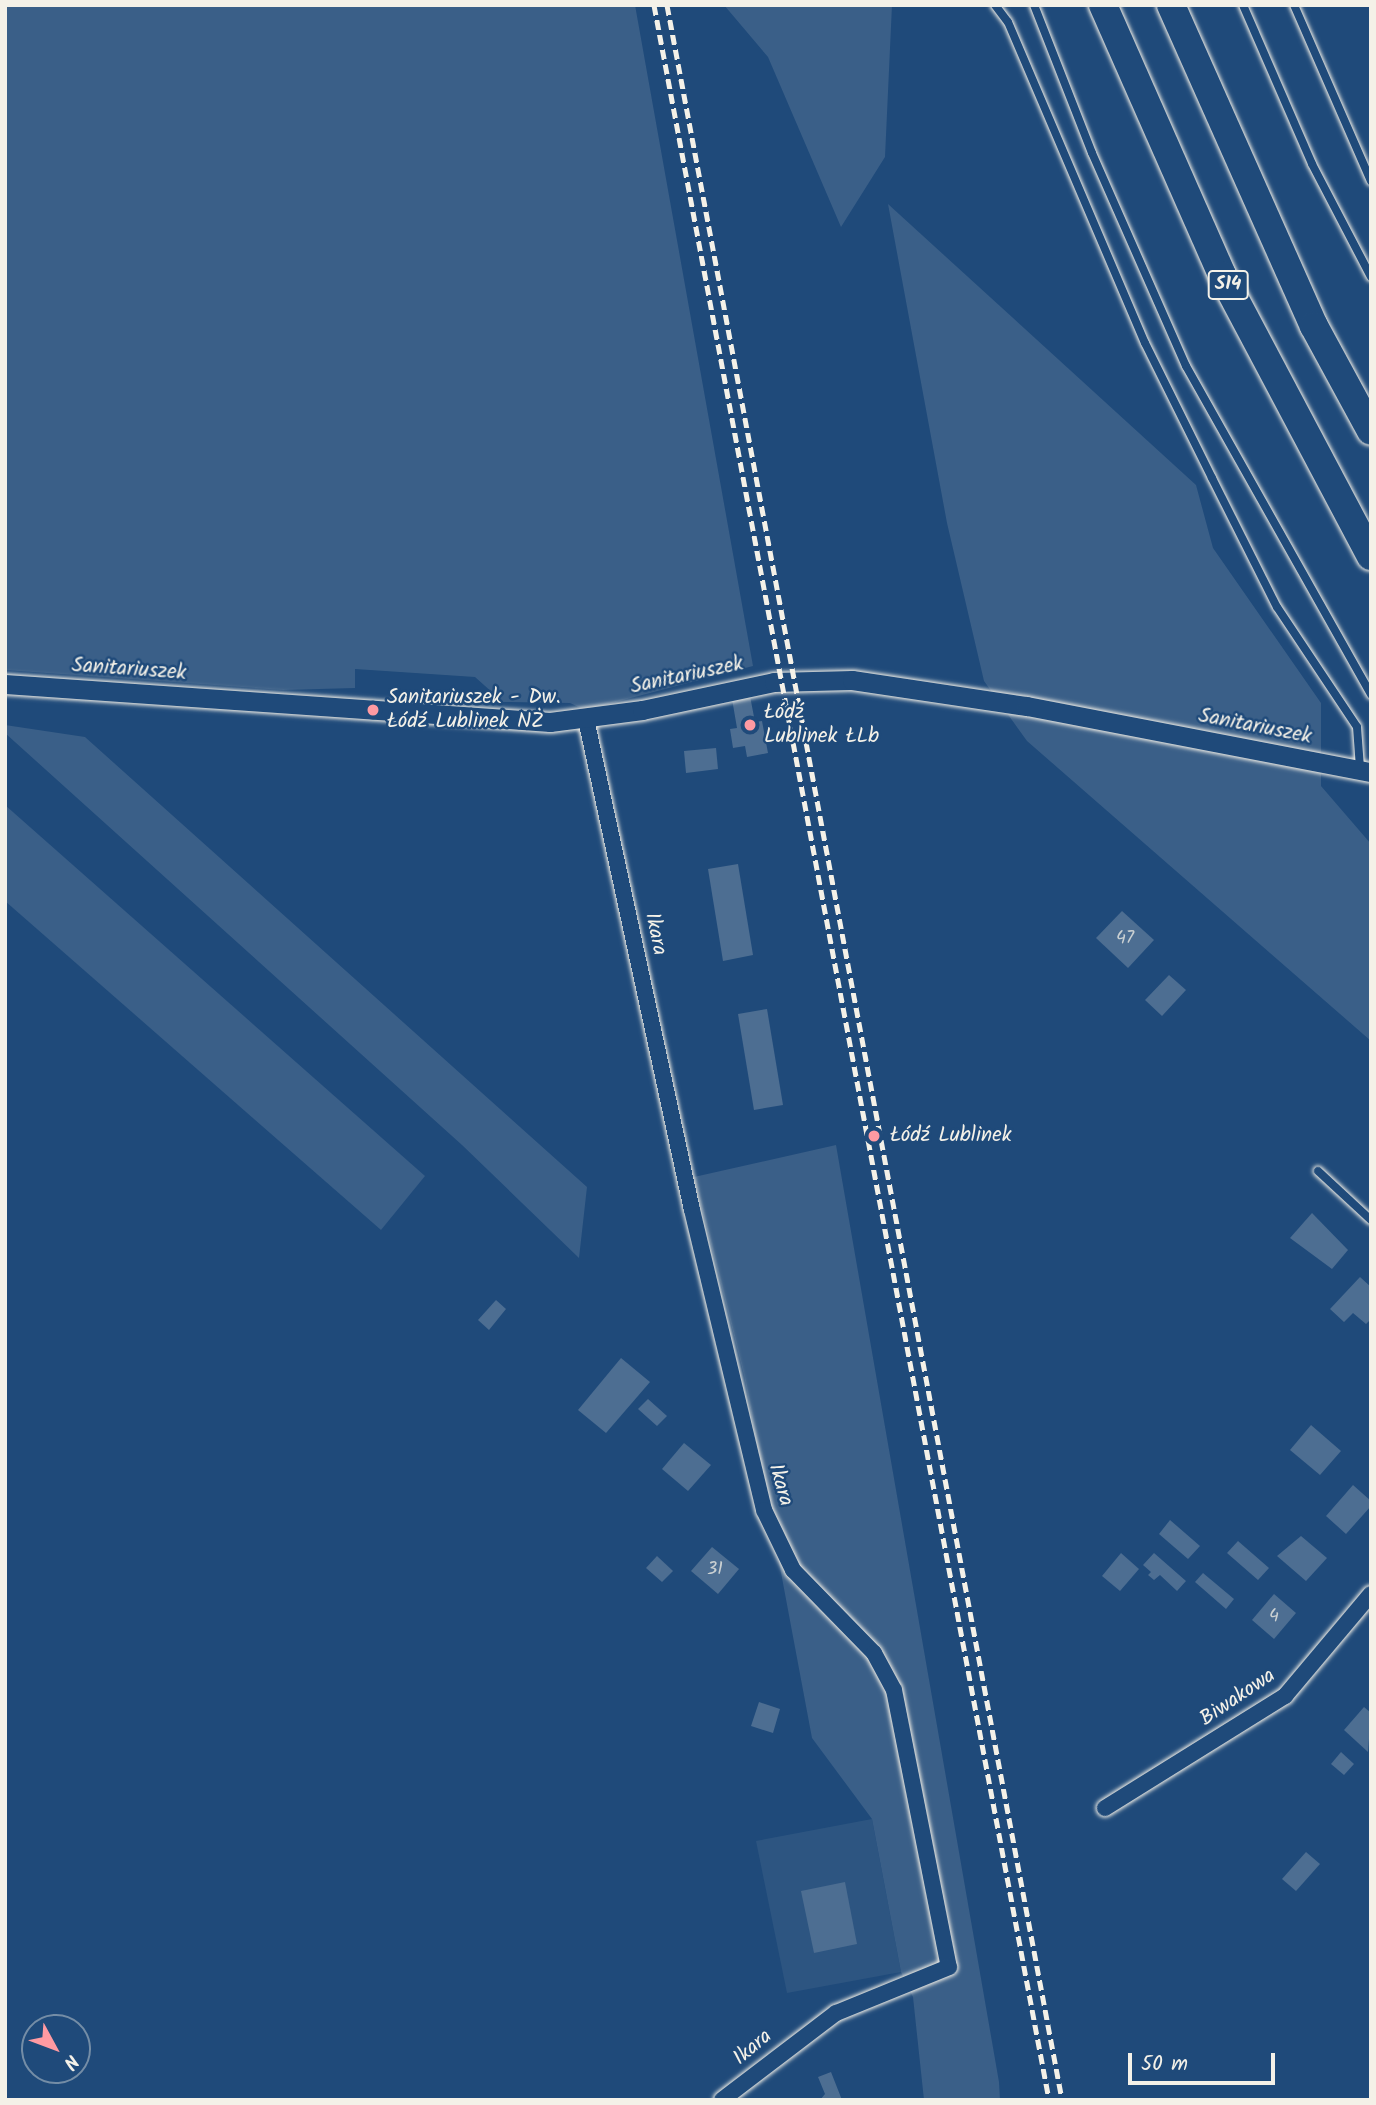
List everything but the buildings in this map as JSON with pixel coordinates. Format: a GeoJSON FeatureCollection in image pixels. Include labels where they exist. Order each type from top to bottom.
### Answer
{"type":"FeatureCollection","features":[{"type":"Feature","properties":{"kind":"highway","name":"S14"},"geometry":{"type":"LineString","coordinates":[[1103,5],[1222,275],[1371,556]]}},
{"type":"Feature","properties":{"kind":"highway"},"geometry":{"type":"LineString","coordinates":[[1171,5],[1308,314],[1371,431]]}},
{"type":"Feature","properties":{"kind":"street","name":"Sanitariuszek"},"geometry":{"type":"LineString","coordinates":[[5,684],[536,722],[586,719],[764,683],[852,680],[1027,706],[1365,771]]}},
{"type":"Feature","properties":{"kind":"street","name":"Ikara"},"geometry":{"type":"LineString","coordinates":[[586,719],[695,1223],[764,1510],[793,1570],[874,1653],[894,1690],[949,1967],[836,2013],[722,2100]]}},
{"type":"Feature","properties":{"kind":"street","name":"Biwakowa"},"geometry":{"type":"LineString","coordinates":[[1105,1808],[1285,1696],[1371,1594]]}},
{"type":"Feature","properties":{"kind":"lane"},"geometry":{"type":"LineString","coordinates":[[995,5],[1008,22],[1145,343],[1277,607],[1357,727],[1365,771]]}},
{"type":"Feature","properties":{"kind":"lane"},"geometry":{"type":"LineString","coordinates":[[1034,5],[1092,153],[1186,366],[1371,694]]}},
{"type":"Feature","properties":{"kind":"lane"},"geometry":{"type":"LineString","coordinates":[[1242,5],[1312,164],[1371,277]]}},
{"type":"Feature","properties":{"kind":"lane"},"geometry":{"type":"LineString","coordinates":[[1294,5],[1371,181]]}},
{"type":"Feature","properties":{"kind":"lane"},"geometry":{"type":"LineString","coordinates":[[1318,1171],[1371,1220]]}},
{"type":"Feature","properties":{"kind":"shaded area"},"geometry":{"type":"Polygon","coordinates":[[[5,5],[635,5],[753,666],[585,710],[570,703],[503,702],[475,677],[355,669],[355,688],[283,690],[5,670],[5,5]]]}},
{"type":"Feature","properties":{"kind":"shaded area"},"geometry":{"type":"Polygon","coordinates":[[[724,5],[892,5],[885,157],[841,227],[768,57],[724,5]]]}},
{"type":"Feature","properties":{"kind":"shaded area"},"geometry":{"type":"Polygon","coordinates":[[[888,204],[1196,485],[1213,548],[1321,703],[1321,786],[1371,844],[1371,1041],[1027,741],[984,681],[947,523],[888,204]]]}},
{"type":"Feature","properties":{"kind":"shaded area"},"geometry":{"type":"Polygon","coordinates":[[[5,725],[85,737],[587,1187],[579,1258],[462,1145],[5,733],[5,725]]]}},
{"type":"Feature","properties":{"kind":"shaded area"},"geometry":{"type":"Polygon","coordinates":[[[5,805],[425,1176],[381,1230],[5,901],[5,805]]]}},
{"type":"Feature","properties":{"kind":"shaded area"},"geometry":{"type":"Polygon","coordinates":[[[836,1145],[1000,2100],[924,2100],[913,1997],[901,1972],[872,1819],[812,1738],[744,1375],[694,1177],[836,1145]]]}},
{"type":"Feature","properties":{"kind":"shaded area"},"geometry":{"type":"Polygon","coordinates":[[[872,1819],[901,1972],[787,1993],[756,1841],[872,1819]]]}},
{"type":"Feature","properties":{"kind":"railway"},"geometry":{"type":"LineString","coordinates":[[654,5],[1049,2100]]}},
{"type":"Feature","properties":{"kind":"railway"},"geometry":{"type":"LineString","coordinates":[[667,5],[1062,2100]]}},
{"type":"Feature","properties":{"kind":"place","name":"Sanitariuszek - Dw. Łódź Lublinek NŻ"},"geometry":{"type":"Point","coordinates":[373,710]}},
{"type":"Feature","properties":{"kind":"place","name":"Łódź Lublinek ŁLb"},"geometry":{"type":"Point","coordinates":[750,725]}},
{"type":"Feature","properties":{"kind":"place","name":"Łódź Lublinek"},"geometry":{"type":"Point","coordinates":[874,1136]}}]}
